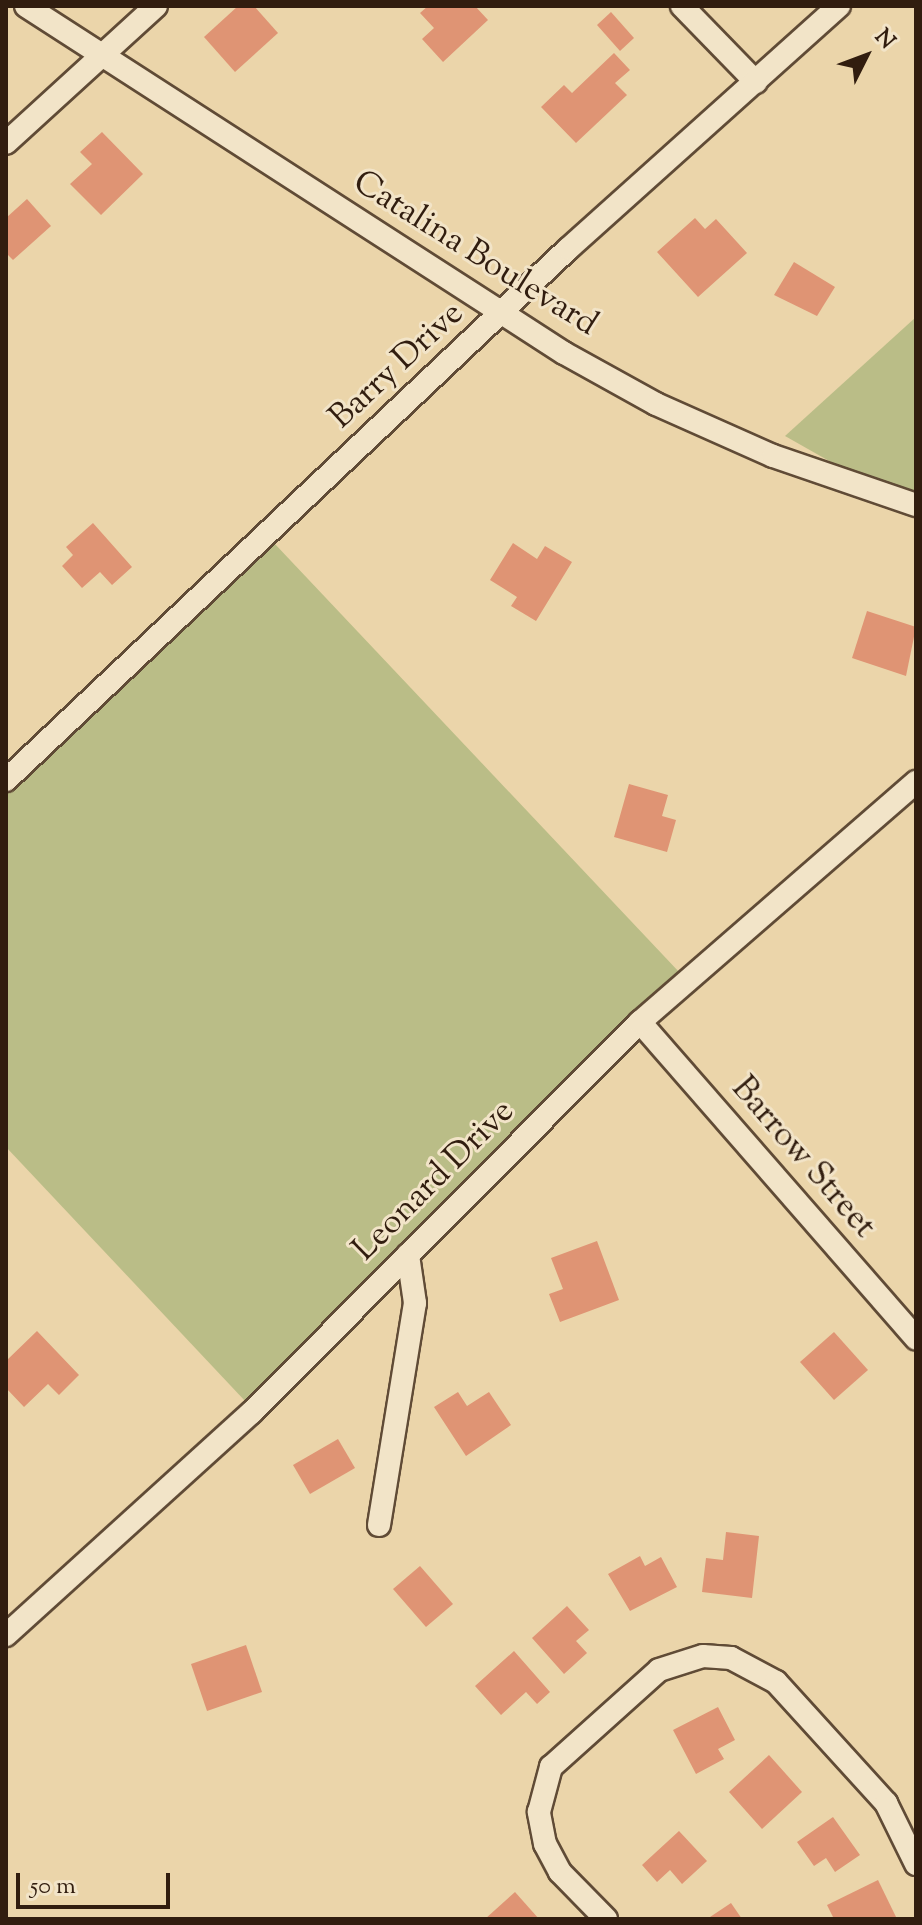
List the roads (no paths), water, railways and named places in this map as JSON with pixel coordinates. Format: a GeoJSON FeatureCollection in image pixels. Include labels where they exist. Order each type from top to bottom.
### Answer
{"type":"FeatureCollection","features":[{"type":"Feature","properties":{"kind":"street","name":"Catalina Boulevard"},"geometry":{"type":"LineString","coordinates":[[26,6],[102,58],[503,314],[656,404],[773,456],[916,505]]}},
{"type":"Feature","properties":{"kind":"street"},"geometry":{"type":"LineString","coordinates":[[6,143],[156,6]]}},
{"type":"Feature","properties":{"kind":"street"},"geometry":{"type":"LineString","coordinates":[[682,6],[756,82]]}},
{"type":"Feature","properties":{"kind":"street"},"geometry":{"type":"LineString","coordinates":[[815,28],[821,6]]}},
{"type":"Feature","properties":{"kind":"street","name":"Barry Drive"},"geometry":{"type":"LineString","coordinates":[[6,780],[503,314],[839,6]]}},
{"type":"Feature","properties":{"kind":"street","name":"Leonard Drive"},"geometry":{"type":"LineString","coordinates":[[6,1635],[251,1413],[640,1022],[916,782]]}},
{"type":"Feature","properties":{"kind":"street","name":"Barrow Street"},"geometry":{"type":"LineString","coordinates":[[640,1022],[916,1338]]}},
{"type":"Feature","properties":{"kind":"street"},"geometry":{"type":"LineString","coordinates":[[379,1525],[415,1303],[408,1255]]}},
{"type":"Feature","properties":{"kind":"street"},"geometry":{"type":"LineString","coordinates":[[606,1919],[560,1872],[545,1844],[539,1812],[551,1767],[659,1670],[703,1656],[731,1658],[776,1682],[886,1803],[916,1864]]}}]}
